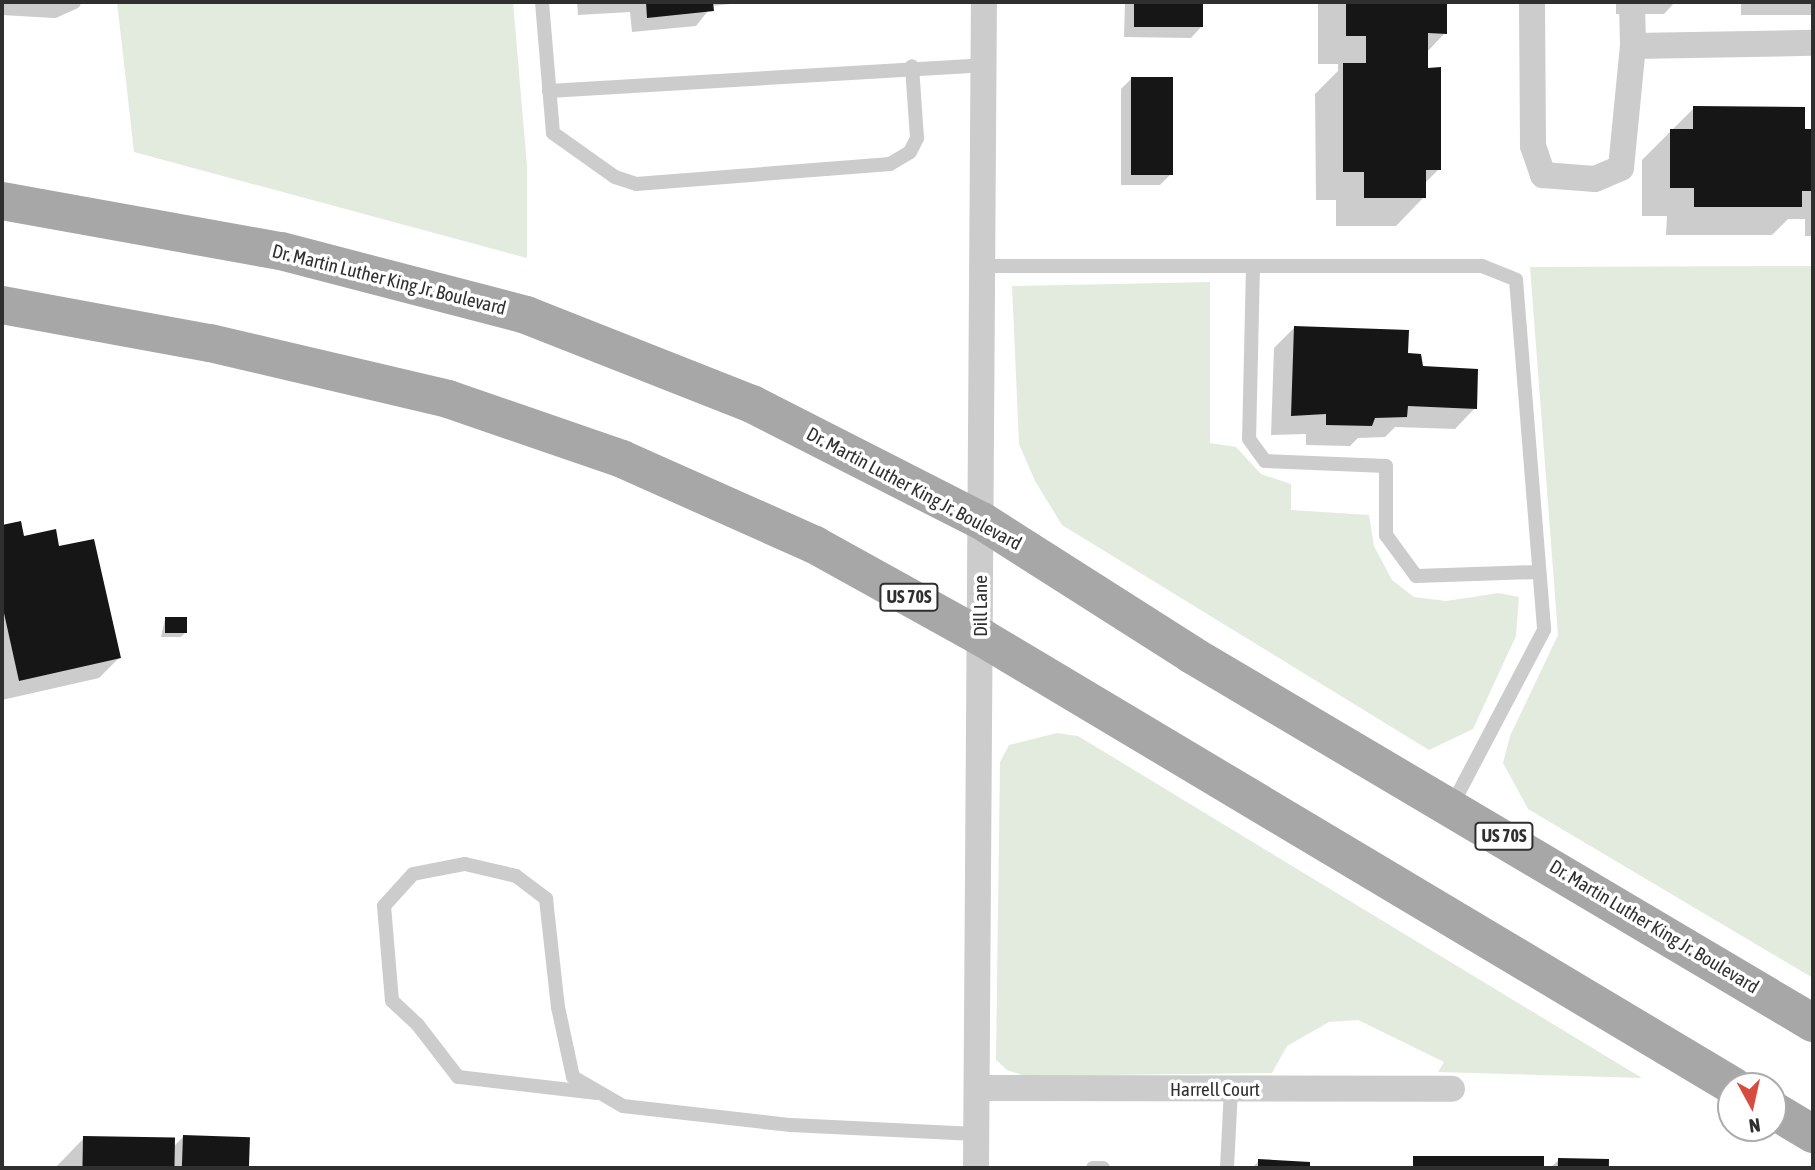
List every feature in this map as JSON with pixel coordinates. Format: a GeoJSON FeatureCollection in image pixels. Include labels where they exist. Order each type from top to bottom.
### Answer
{"type":"FeatureCollection","features":[{"type":"Feature","properties":{"kind":"main road","name":"Dr. Martin Luther King Jr. Boulevard"},"geometry":{"type":"LineString","coordinates":[[2,201],[281,251],[526,316],[752,404],[982,521],[1192,655],[1452,805],[1813,1023]]}},
{"type":"Feature","properties":{"kind":"main road","name":"US 70S"},"geometry":{"type":"LineString","coordinates":[[2,305],[210,343],[448,399],[622,459],[815,545],[981,637],[1717,1077]]}},
{"type":"Feature","properties":{"kind":"main road"},"geometry":{"type":"LineString","coordinates":[[1787,1118],[1813,1134]]}},
{"type":"Feature","properties":{"kind":"street","name":"Dill Lane"},"geometry":{"type":"LineString","coordinates":[[976,1168],[984,2]]}},
{"type":"Feature","properties":{"kind":"street"},"geometry":{"type":"LineString","coordinates":[[1532,2],[1533,146],[1543,175],[1595,179],[1622,168],[1633,46],[1632,2]]}},
{"type":"Feature","properties":{"kind":"street"},"geometry":{"type":"LineString","coordinates":[[1633,46],[1813,43]]}},
{"type":"Feature","properties":{"kind":"street","name":"Harrell Court"},"geometry":{"type":"LineString","coordinates":[[977,1088],[1452,1089]]}},
{"type":"Feature","properties":{"kind":"lane"},"geometry":{"type":"LineString","coordinates":[[2,8],[54,11],[74,2]]}},
{"type":"Feature","properties":{"kind":"lane"},"geometry":{"type":"LineString","coordinates":[[542,2],[553,133],[563,145],[636,184],[890,164],[910,152],[917,138],[912,66]]}},
{"type":"Feature","properties":{"kind":"lane"},"geometry":{"type":"LineString","coordinates":[[549,91],[912,66],[983,65]]}},
{"type":"Feature","properties":{"kind":"lane"},"geometry":{"type":"LineString","coordinates":[[982,266],[1482,266],[1516,280],[1544,630],[1452,805]]}},
{"type":"Feature","properties":{"kind":"lane"},"geometry":{"type":"LineString","coordinates":[[1254,266],[1249,439],[1265,461],[1386,466],[1386,535],[1416,576],[1539,572]]}},
{"type":"Feature","properties":{"kind":"lane"},"geometry":{"type":"LineString","coordinates":[[597,1093],[458,1077],[418,1025],[392,1001],[384,906],[413,874],[465,864],[516,877],[546,899],[564,1043],[573,1077],[623,1106],[791,1125],[976,1134]]}},
{"type":"Feature","properties":{"kind":"lane"},"geometry":{"type":"LineString","coordinates":[[1227,1168],[1231,1090]]}},
{"type":"Feature","properties":{"kind":"lane"},"geometry":{"type":"LineString","coordinates":[[1093,1168],[1103,1168]]}},
{"type":"Feature","properties":{"kind":"shaded area"},"geometry":{"type":"Polygon","coordinates":[[[117,2],[513,2],[527,166],[527,258],[134,152],[117,2]]]}},
{"type":"Feature","properties":{"kind":"shaded area"},"geometry":{"type":"Polygon","coordinates":[[[1813,266],[1813,978],[1528,809],[1503,763],[1510,736],[1558,635],[1530,267],[1813,266]]]}},
{"type":"Feature","properties":{"kind":"shaded area"},"geometry":{"type":"Polygon","coordinates":[[[1210,282],[1210,443],[1236,447],[1261,474],[1291,484],[1291,510],[1369,515],[1374,546],[1392,580],[1414,597],[1446,601],[1499,593],[1519,597],[1516,636],[1473,729],[1429,750],[1062,525],[1035,481],[1019,444],[1012,286],[1210,282]]]}},
{"type":"Feature","properties":{"kind":"shaded area"},"geometry":{"type":"Polygon","coordinates":[[[1057,733],[1078,736],[1642,1078],[1438,1072],[1444,1062],[1358,1020],[1329,1022],[1287,1046],[1272,1073],[1025,1076],[1007,1070],[996,1060],[1000,762],[1009,745],[1057,733]]]}},
{"type":"Feature","properties":{"kind":"building"},"geometry":{"type":"Polygon","coordinates":[[[646,2],[713,2],[714,11],[647,18],[646,2]]]}},
{"type":"Feature","properties":{"kind":"building"},"geometry":{"type":"Polygon","coordinates":[[[1134,2],[1203,2],[1203,27],[1134,27],[1134,2]]]}},
{"type":"Feature","properties":{"kind":"building"},"geometry":{"type":"Polygon","coordinates":[[[1346,2],[1447,2],[1447,34],[1428,33],[1428,68],[1441,67],[1441,170],[1426,170],[1426,198],[1364,198],[1364,172],[1343,172],[1343,63],[1366,63],[1366,36],[1346,36],[1346,2]]]}},
{"type":"Feature","properties":{"kind":"building"},"geometry":{"type":"Polygon","coordinates":[[[1131,77],[1173,77],[1173,175],[1131,175],[1131,77]]]}},
{"type":"Feature","properties":{"kind":"building"},"geometry":{"type":"Polygon","coordinates":[[[1693,106],[1805,107],[1805,129],[1813,129],[1813,191],[1802,191],[1802,207],[1694,207],[1694,188],[1670,188],[1670,129],[1693,129],[1693,106]]]}},
{"type":"Feature","properties":{"kind":"building"},"geometry":{"type":"Polygon","coordinates":[[[1294,326],[1409,330],[1408,353],[1421,354],[1423,366],[1478,369],[1477,409],[1408,406],[1407,417],[1375,418],[1372,426],[1326,425],[1326,414],[1291,416],[1294,326]]]}},
{"type":"Feature","properties":{"kind":"building"},"geometry":{"type":"Polygon","coordinates":[[[21,521],[24,536],[56,529],[59,546],[94,539],[121,658],[19,681],[2,604],[2,525],[21,521]]]}},
{"type":"Feature","properties":{"kind":"building"},"geometry":{"type":"Polygon","coordinates":[[[165,617],[187,617],[187,633],[165,633],[165,617]]]}},
{"type":"Feature","properties":{"kind":"building"},"geometry":{"type":"Polygon","coordinates":[[[183,1135],[250,1137],[249,1168],[182,1168],[183,1135]]]}},
{"type":"Feature","properties":{"kind":"building"},"geometry":{"type":"Polygon","coordinates":[[[83,1136],[175,1138],[174,1168],[82,1168],[83,1136]]]}},
{"type":"Feature","properties":{"kind":"building"},"geometry":{"type":"Polygon","coordinates":[[[1413,1156],[1544,1156],[1544,1168],[1413,1168],[1413,1156]]]}},
{"type":"Feature","properties":{"kind":"building"},"geometry":{"type":"Polygon","coordinates":[[[1558,1158],[1609,1159],[1609,1168],[1558,1168],[1558,1158]]]}},
{"type":"Feature","properties":{"kind":"building"},"geometry":{"type":"Polygon","coordinates":[[[1258,1159],[1310,1162],[1310,1168],[1258,1168],[1258,1159]]]}}]}
